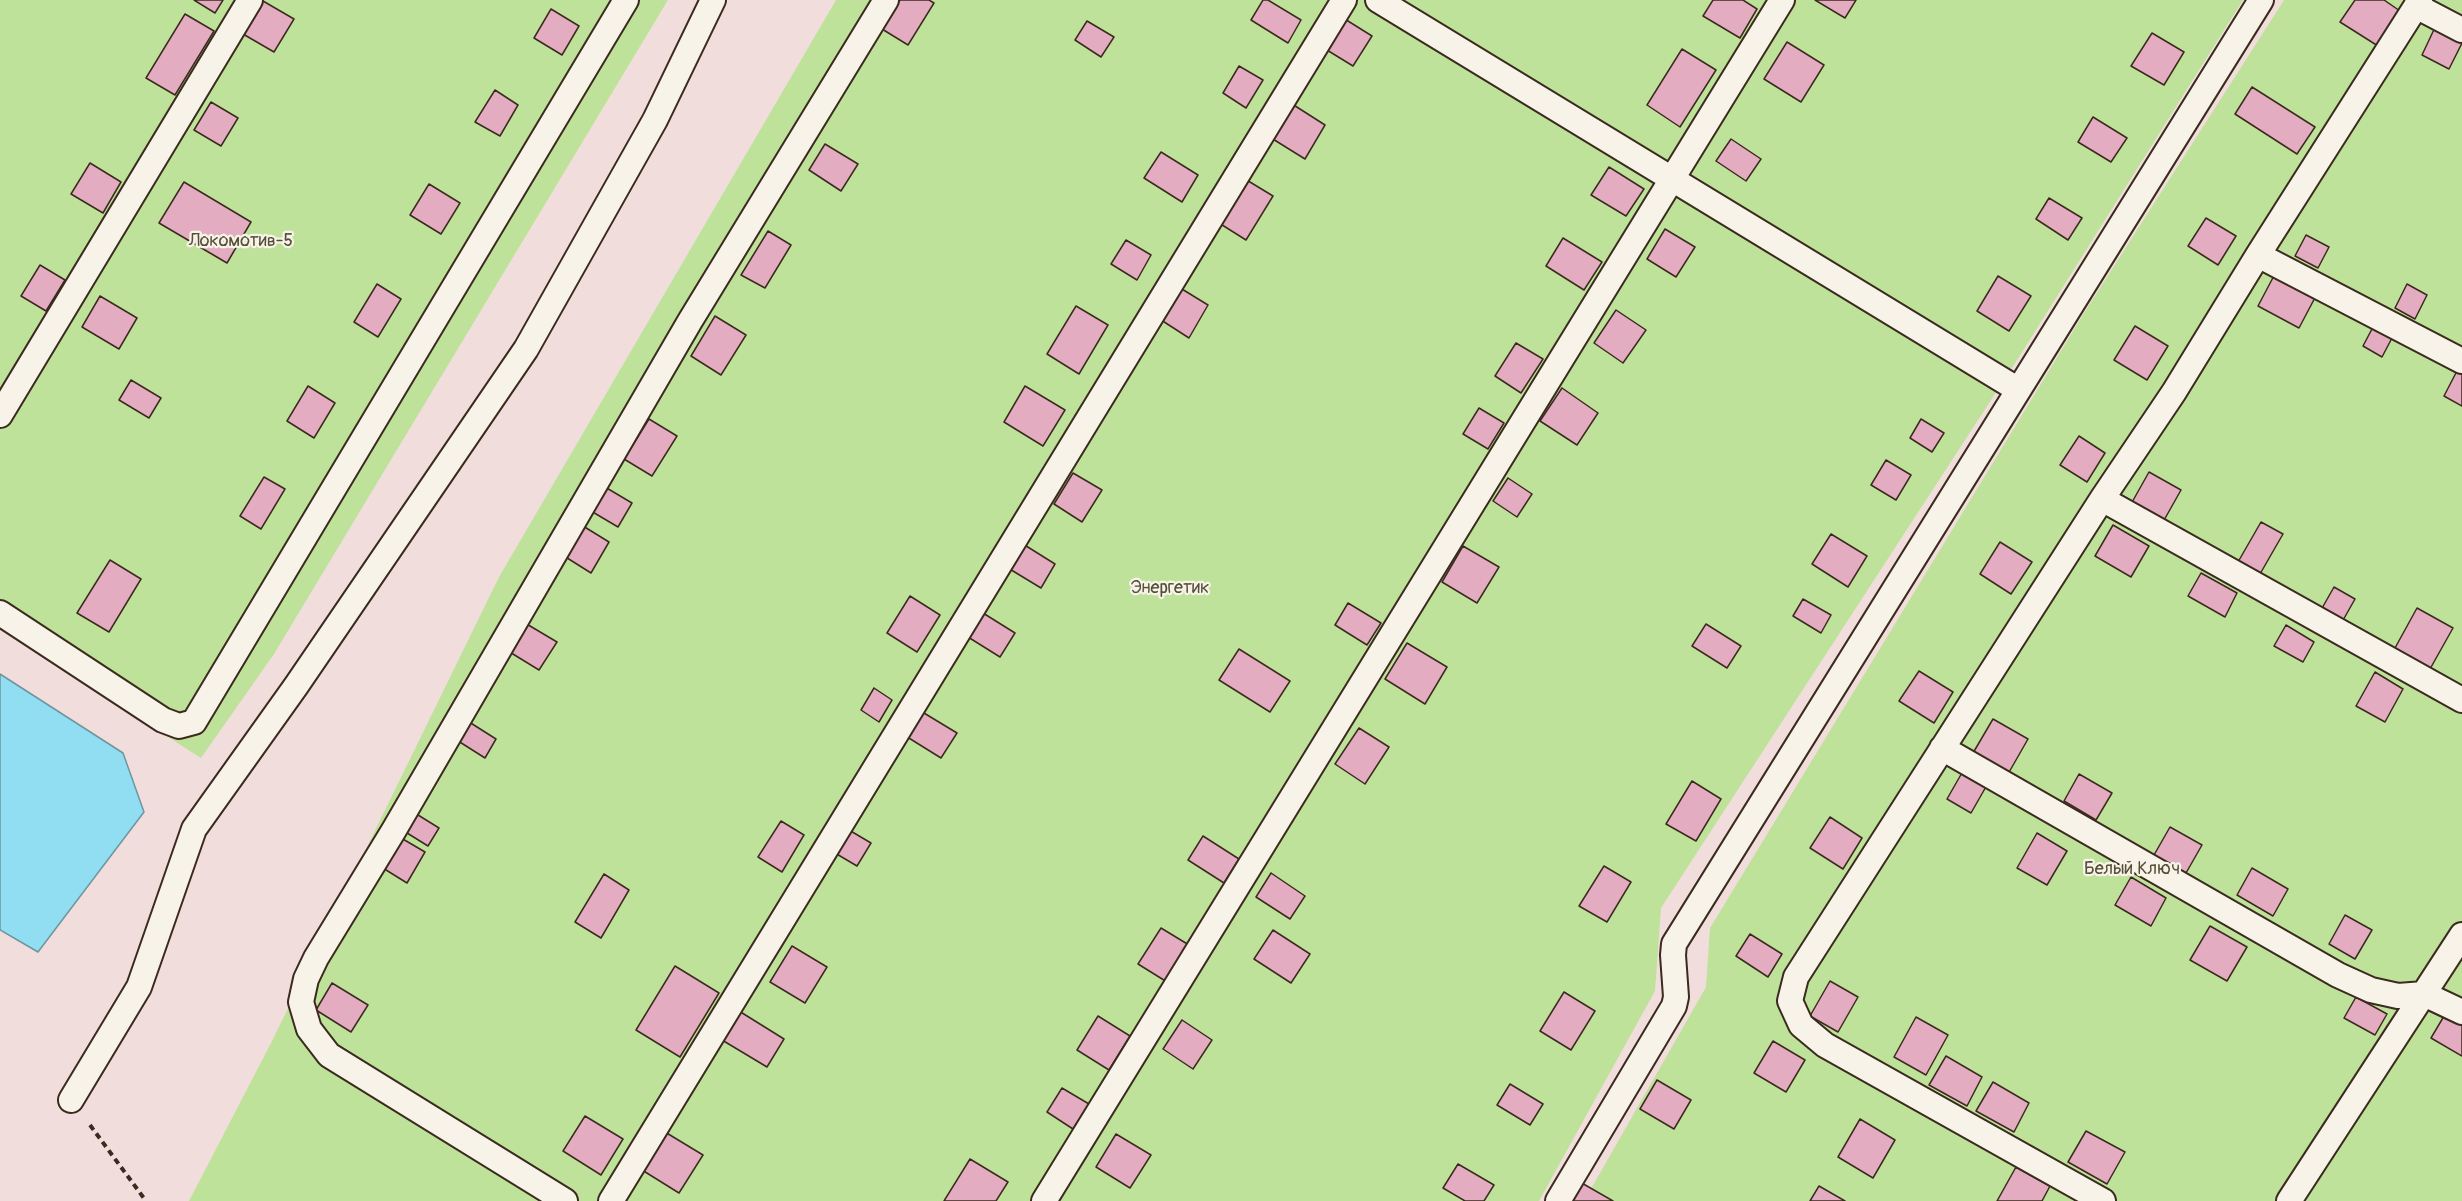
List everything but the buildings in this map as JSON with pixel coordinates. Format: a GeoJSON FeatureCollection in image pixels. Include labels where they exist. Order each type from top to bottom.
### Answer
{"type":"FeatureCollection","features":[{"type":"Feature","properties":{"kind":"lane"},"geometry":{"type":"LineString","coordinates":[[0,415],[250,0]]}},
{"type":"Feature","properties":{"kind":"lane"},"geometry":{"type":"LineString","coordinates":[[0,613],[163,720],[178,726],[194,722],[626,0]]}},
{"type":"Feature","properties":{"kind":"lane"},"geometry":{"type":"LineString","coordinates":[[71,1101],[139,987],[194,829],[296,686],[526,349],[655,120],[713,0]]}},
{"type":"Feature","properties":{"kind":"lane"},"geometry":{"type":"LineString","coordinates":[[565,1201],[328,1055],[309,1029],[301,1002],[306,979],[316,958],[394,830],[690,321],[886,0]]}},
{"type":"Feature","properties":{"kind":"lane"},"geometry":{"type":"LineString","coordinates":[[611,1201],[1344,0]]}},
{"type":"Feature","properties":{"kind":"lane"},"geometry":{"type":"LineString","coordinates":[[1378,0],[2017,389]]}},
{"type":"Feature","properties":{"kind":"lane"},"geometry":{"type":"LineString","coordinates":[[1044,1201],[1782,0]]}},
{"type":"Feature","properties":{"kind":"lane"},"geometry":{"type":"LineString","coordinates":[[1558,1201],[1674,1006],[1674,944],[2261,0]]}},
{"type":"Feature","properties":{"kind":"lane"},"geometry":{"type":"LineString","coordinates":[[2103,1201],[1825,1045],[1801,1025],[1790,1002],[1796,977],[2102,499],[2174,392],[2418,3],[2462,30]]}},
{"type":"Feature","properties":{"kind":"lane"},"geometry":{"type":"LineString","coordinates":[[2258,255],[2462,361]]}},
{"type":"Feature","properties":{"kind":"lane"},"geometry":{"type":"LineString","coordinates":[[2102,499],[2462,700]]}},
{"type":"Feature","properties":{"kind":"lane"},"geometry":{"type":"LineString","coordinates":[[1942,748],[2338,975],[2371,990],[2398,996],[2424,994],[2462,1012]]}},
{"type":"Feature","properties":{"kind":"lane"},"geometry":{"type":"LineString","coordinates":[[2289,1201],[2462,935]]}},
{"type":"Feature","properties":{"kind":"path"},"geometry":{"type":"LineString","coordinates":[[71,1101],[146,1201]]}},
{"type":"Feature","properties":{"kind":"green space","name":"Локомотив-5"},"geometry":{"type":"Polygon","coordinates":[[[0,0],[668,0],[274,654],[201,758],[0,630],[0,0]]]}},
{"type":"Feature","properties":{"kind":"green space","name":"Энергетик"},"geometry":{"type":"Polygon","coordinates":[[[836,0],[2243,0],[2019,357],[1661,908],[1655,991],[1539,1201],[189,1201],[272,1041],[499,577],[836,0]]]}},
{"type":"Feature","properties":{"kind":"green space","name":"Белый Ключ"},"geometry":{"type":"Polygon","coordinates":[[[2284,0],[2462,0],[2462,1201],[1584,1201],[1706,987],[1710,928],[2084,313],[2284,0]]]}},
{"type":"Feature","properties":{"kind":"water"},"geometry":{"type":"Polygon","coordinates":[[[0,674],[123,753],[144,812],[38,952],[0,930],[0,674]]]}}]}
